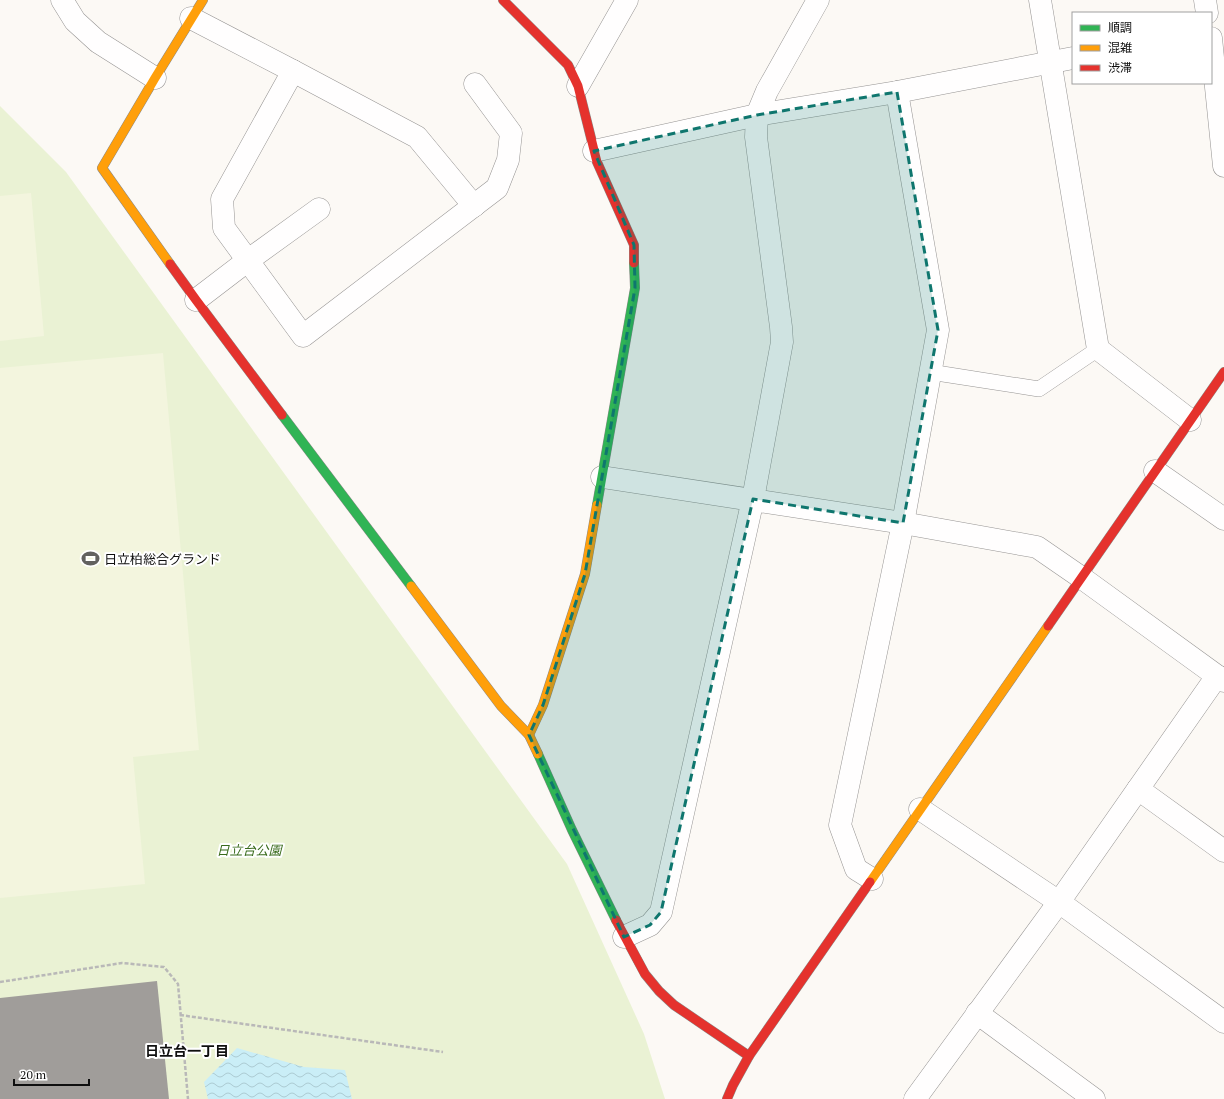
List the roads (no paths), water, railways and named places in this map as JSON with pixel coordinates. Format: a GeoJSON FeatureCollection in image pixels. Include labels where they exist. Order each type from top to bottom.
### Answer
{"type":"FeatureCollection","features":[{"type":"Feature","properties":{"kind":"street"},"geometry":{"type":"LineString","coordinates":[[62,0],[75,21],[98,42],[155,78]]}},
{"type":"Feature","properties":{"kind":"street"},"geometry":{"type":"LineString","coordinates":[[203,0],[102,168],[196,300],[501,706],[529,735],[572,830],[624,937],[645,974],[674,1005],[749,1056]]}},
{"type":"Feature","properties":{"kind":"street"},"geometry":{"type":"LineString","coordinates":[[504,0],[568,65],[578,86],[597,162],[634,245],[635,288],[585,574],[543,705],[529,735]]}},
{"type":"Feature","properties":{"kind":"street"},"geometry":{"type":"LineString","coordinates":[[578,86],[627,0]]}},
{"type":"Feature","properties":{"kind":"street"},"geometry":{"type":"LineString","coordinates":[[624,937],[650,925],[661,912],[753,499],[782,342],[756,137],[757,115],[770,85],[818,0]]}},
{"type":"Feature","properties":{"kind":"street"},"geometry":{"type":"LineString","coordinates":[[1040,0],[1098,350],[1190,420]]}},
{"type":"Feature","properties":{"kind":"street"},"geometry":{"type":"LineString","coordinates":[[1205,0],[1207,12]]}},
{"type":"Feature","properties":{"kind":"street"},"geometry":{"type":"LineString","coordinates":[[191,18],[417,137],[474,206]]}},
{"type":"Feature","properties":{"kind":"street"},"geometry":{"type":"LineString","coordinates":[[1212,32],[1224,29]]}},
{"type":"Feature","properties":{"kind":"street"},"geometry":{"type":"LineString","coordinates":[[1212,48],[1224,166]]}},
{"type":"Feature","properties":{"kind":"street"},"geometry":{"type":"LineString","coordinates":[[594,151],[757,115],[897,92],[1072,58]]}},
{"type":"Feature","properties":{"kind":"street"},"geometry":{"type":"LineString","coordinates":[[293,71],[222,199],[224,228],[303,336],[497,188],[508,160],[511,133],[475,84]]}},
{"type":"Feature","properties":{"kind":"street"},"geometry":{"type":"LineString","coordinates":[[872,879],[856,869],[840,824],[903,523],[938,330],[897,92]]}},
{"type":"Feature","properties":{"kind":"street"},"geometry":{"type":"LineString","coordinates":[[196,300],[247,261],[319,210]]}},
{"type":"Feature","properties":{"kind":"street"},"geometry":{"type":"LineString","coordinates":[[727,1099],[749,1056],[1224,372]]}},
{"type":"Feature","properties":{"kind":"street"},"geometry":{"type":"LineString","coordinates":[[1155,471],[1224,518]]}},
{"type":"Feature","properties":{"kind":"street"},"geometry":{"type":"LineString","coordinates":[[602,477],[903,523],[1037,547],[1220,679],[1138,789],[1059,902],[915,1099]]}},
{"type":"Feature","properties":{"kind":"street"},"geometry":{"type":"LineString","coordinates":[[1138,789],[1224,851]]}},
{"type":"Feature","properties":{"kind":"street"},"geometry":{"type":"LineString","coordinates":[[920,809],[1059,902],[1224,1022]]}},
{"type":"Feature","properties":{"kind":"street"},"geometry":{"type":"LineString","coordinates":[[977,1013],[1094,1099]]}},
{"type":"Feature","properties":{"kind":"lane"},"geometry":{"type":"LineString","coordinates":[[930,372],[1039,389],[1098,350]]}},
{"type":"Feature","properties":{"kind":"water"},"geometry":{"type":"Polygon","coordinates":[[[237,1048],[304,1067],[345,1070],[352,1099],[208,1099],[204,1082],[237,1048]]]}},
{"type":"Feature","properties":{"kind":"place","name":"日立柏総合グランド"},"geometry":{"type":"Point","coordinates":[91,559]}},
{"type":"Feature","properties":{"kind":"district","name":"日立台一丁目"},"geometry":{"type":"Point","coordinates":[187,1051]}},
{"type":"Feature","properties":{"kind":"park label","name":"日立台公園"},"geometry":{"type":"Point","coordinates":[249,850]}}]}
